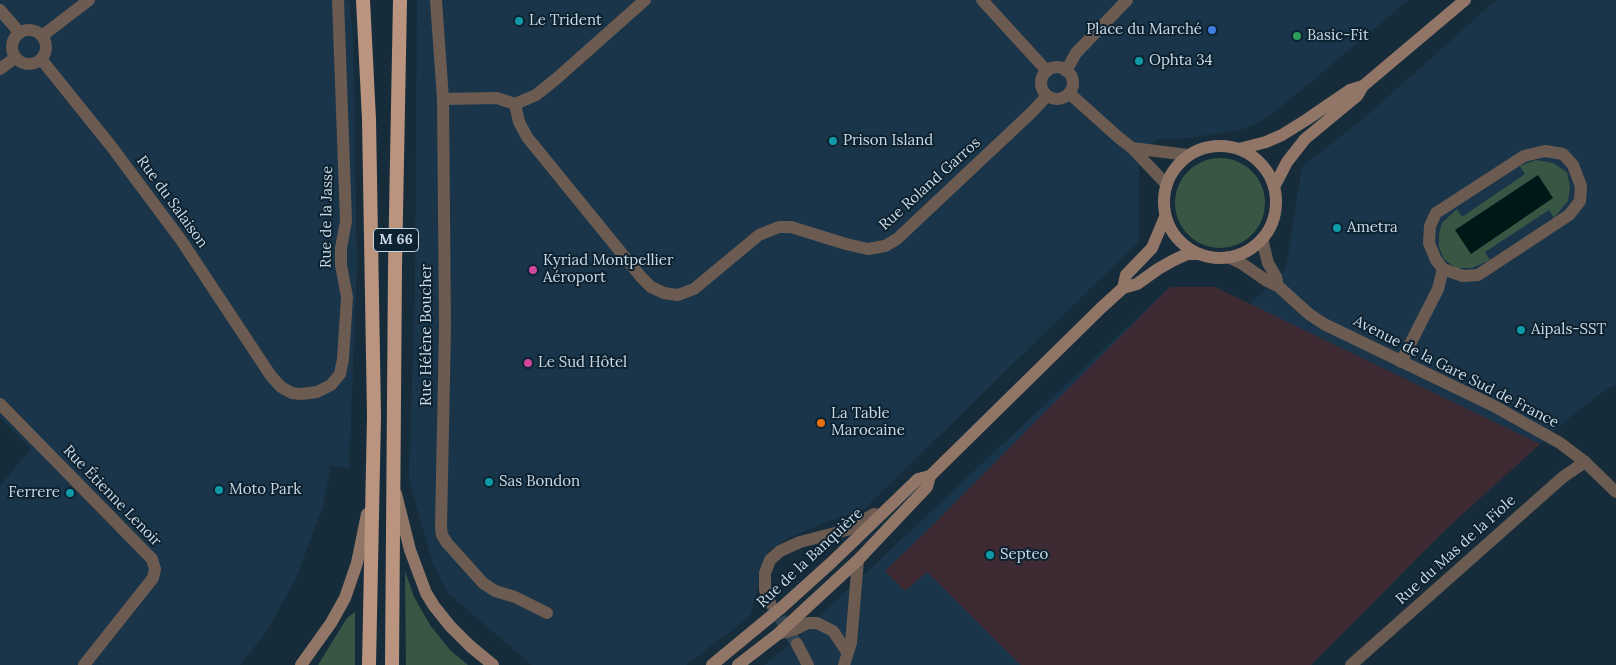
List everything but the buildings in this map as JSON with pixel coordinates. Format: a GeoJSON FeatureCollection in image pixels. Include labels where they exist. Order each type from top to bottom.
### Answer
{"type":"FeatureCollection","features":[{"type":"Feature","properties":{"kind":"highway","name":"M 66"},"geometry":{"type":"LineString","coordinates":[[363,0],[369,119],[373,266],[374,416],[371,489],[369,665]]}},
{"type":"Feature","properties":{"kind":"highway","name":"M 66"},"geometry":{"type":"LineString","coordinates":[[392,665],[400,0]]}},
{"type":"Feature","properties":{"kind":"main road"},"geometry":{"type":"LineString","coordinates":[[1274,187],[1287,162],[1305,139],[1357,96],[1363,86],[1465,0]]}},
{"type":"Feature","properties":{"kind":"main road"},"geometry":{"type":"LineString","coordinates":[[1239,149],[1266,142],[1282,135],[1350,90],[1363,86]]}},
{"type":"Feature","properties":{"kind":"main road"},"geometry":{"type":"LineString","coordinates":[[1212,146],[1226,146],[1239,149],[1255,158],[1267,171],[1274,187],[1276,206],[1272,224],[1262,239],[1252,248],[1240,254],[1218,258],[1199,254],[1187,248],[1170,229],[1165,217],[1163,200],[1166,184],[1174,168],[1188,155],[1200,149],[1212,146]]}},
{"type":"Feature","properties":{"kind":"main road","name":"Rue de la Banquière"},"geometry":{"type":"LineString","coordinates":[[1123,288],[1126,275],[1152,248],[1165,217]]}},
{"type":"Feature","properties":{"kind":"main road","name":"Rue de la Banquière"},"geometry":{"type":"LineString","coordinates":[[712,665],[781,608],[832,562],[918,479],[930,476],[1123,288],[1137,284],[1158,269],[1187,254],[1199,254]]}},
{"type":"Feature","properties":{"kind":"main road","name":"Rue de la Banquière"},"geometry":{"type":"LineString","coordinates":[[738,665],[778,634],[858,560],[927,488],[930,476]]}},
{"type":"Feature","properties":{"kind":"main road","name":"M 66"},"geometry":{"type":"LineString","coordinates":[[393,480],[410,550],[426,593],[450,626],[492,665]]}},
{"type":"Feature","properties":{"kind":"main road","name":"M 66"},"geometry":{"type":"LineString","coordinates":[[301,665],[330,624],[344,598],[357,563],[363,539],[371,489]]}},
{"type":"Feature","properties":{"kind":"street"},"geometry":{"type":"LineString","coordinates":[[42,36],[89,0]]}},
{"type":"Feature","properties":{"kind":"street","name":"Rue de la Jasse"},"geometry":{"type":"LineString","coordinates":[[266,370],[282,387],[292,393],[301,394],[325,390],[335,382],[342,370],[347,297],[341,265],[341,248],[346,221],[338,0]]}},
{"type":"Feature","properties":{"kind":"street","name":"Rue Hélène Boucher"},"geometry":{"type":"LineString","coordinates":[[436,0],[443,98],[445,327],[440,518],[442,535],[483,583],[495,591],[547,613]]}},
{"type":"Feature","properties":{"kind":"street"},"geometry":{"type":"LineString","coordinates":[[443,98],[497,98],[515,104],[536,95],[556,80],[645,0]]}},
{"type":"Feature","properties":{"kind":"street"},"geometry":{"type":"LineString","coordinates":[[982,0],[1047,71]]}},
{"type":"Feature","properties":{"kind":"street"},"geometry":{"type":"LineString","coordinates":[[1066,71],[1076,53],[1127,0]]}},
{"type":"Feature","properties":{"kind":"street"},"geometry":{"type":"LineString","coordinates":[[0,10],[20,32]]}},
{"type":"Feature","properties":{"kind":"street"},"geometry":{"type":"LineString","coordinates":[[31,30],[42,36],[46,50],[41,59],[31,64],[20,62],[15,58],[12,47],[13,41],[20,32],[31,30]]}},
{"type":"Feature","properties":{"kind":"street"},"geometry":{"type":"LineString","coordinates":[[0,69],[15,58]]}},
{"type":"Feature","properties":{"kind":"street","name":"Rue du Salaison"},"geometry":{"type":"LineString","coordinates":[[41,59],[181,240],[266,370]]}},
{"type":"Feature","properties":{"kind":"street"},"geometry":{"type":"LineString","coordinates":[[1057,68],[1066,71],[1070,74],[1073,84],[1069,93],[1061,98],[1047,96],[1041,83],[1044,74],[1057,68]]}},
{"type":"Feature","properties":{"kind":"street"},"geometry":{"type":"LineString","coordinates":[[1069,93],[1132,148],[1166,184]]}},
{"type":"Feature","properties":{"kind":"street","name":"Rue Roland Garros"},"geometry":{"type":"LineString","coordinates":[[515,104],[519,122],[527,137],[641,277],[651,287],[664,293],[678,295],[694,289],[759,235],[779,227],[791,227],[868,249],[885,246],[897,239],[1047,96]]}},
{"type":"Feature","properties":{"kind":"street"},"geometry":{"type":"LineString","coordinates":[[1132,148],[1188,155]]}},
{"type":"Feature","properties":{"kind":"street"},"geometry":{"type":"LineString","coordinates":[[1545,151],[1563,154],[1573,164],[1582,186],[1580,202],[1569,215],[1478,275],[1463,276],[1443,269],[1436,260],[1429,243],[1430,226],[1436,213],[1524,156],[1545,151]]}},
{"type":"Feature","properties":{"kind":"street","name":"Avenue de la Gare Sud de France"},"geometry":{"type":"LineString","coordinates":[[1262,239],[1268,263],[1276,277],[1278,286]]}},
{"type":"Feature","properties":{"kind":"street","name":"Avenue de la Gare Sud de France"},"geometry":{"type":"LineString","coordinates":[[1228,257],[1278,286],[1309,314],[1324,324],[1494,406],[1541,432],[1585,462],[1616,492]]}},
{"type":"Feature","properties":{"kind":"street"},"geometry":{"type":"LineString","coordinates":[[1402,362],[1438,289],[1443,269]]}},
{"type":"Feature","properties":{"kind":"street","name":"Rue Étienne Lenoir"},"geometry":{"type":"LineString","coordinates":[[0,404],[152,559],[155,569],[153,578],[84,665]]}},
{"type":"Feature","properties":{"kind":"street","name":"Rue du Mas de la Fiole"},"geometry":{"type":"LineString","coordinates":[[1351,665],[1563,477],[1585,462]]}},
{"type":"Feature","properties":{"kind":"street"},"geometry":{"type":"LineString","coordinates":[[770,603],[765,590],[765,573],[770,560],[780,551],[800,542],[847,530],[874,514],[879,515]]}},
{"type":"Feature","properties":{"kind":"street"},"geometry":{"type":"LineString","coordinates":[[844,665],[851,643],[858,560]]}},
{"type":"Feature","properties":{"kind":"street"},"geometry":{"type":"LineString","coordinates":[[778,634],[796,629],[808,623],[817,623],[833,631],[852,630]]}},
{"type":"Feature","properties":{"kind":"street"},"geometry":{"type":"LineString","coordinates":[[833,631],[847,652]]}},
{"type":"Feature","properties":{"kind":"street"},"geometry":{"type":"LineString","coordinates":[[797,644],[808,665]]}},
{"type":"Feature","properties":{"kind":"shaded area"},"geometry":{"type":"Polygon","coordinates":[[[0,0],[349,0],[353,37],[357,267],[349,468],[331,466],[323,506],[296,578],[267,631],[240,665],[0,665],[0,486],[31,449],[0,417],[0,0]]]}},
{"type":"Feature","properties":{"kind":"shaded area"},"geometry":{"type":"Polygon","coordinates":[[[417,0],[1408,0],[1262,121],[1243,129],[1188,138],[1157,139],[1139,161],[1139,241],[860,513],[832,520],[788,538],[769,551],[749,617],[686,665],[532,665],[448,593],[432,561],[409,480],[415,285],[417,0]]]}},
{"type":"Feature","properties":{"kind":"shaded area"},"geometry":{"type":"Polygon","coordinates":[[[1496,0],[1616,0],[1616,384],[1565,421],[1445,530],[1311,665],[764,665],[787,647],[1170,287],[1215,287],[1250,304],[1286,269],[1302,167],[1370,113],[1496,0]]]}},
{"type":"Feature","properties":{"kind":"shaded area"},"geometry":{"type":"Polygon","coordinates":[[[1538,175],[1553,198],[1471,254],[1455,230],[1538,175]]]}},
{"type":"Feature","properties":{"kind":"shaded area"},"geometry":{"type":"Polygon","coordinates":[[[1170,287],[1215,287],[1540,444],[1445,530],[1311,665],[1021,665],[927,572],[905,591],[885,571],[1170,287]]]}},
{"type":"Feature","properties":{"kind":"green space"},"geometry":{"type":"Polygon","coordinates":[[[1220,158],[1237,162],[1252,171],[1261,186],[1265,203],[1261,220],[1252,235],[1237,244],[1220,248],[1203,244],[1188,235],[1179,220],[1175,203],[1179,186],[1188,171],[1203,162],[1220,158]]]}},
{"type":"Feature","properties":{"kind":"green space"},"geometry":{"type":"Polygon","coordinates":[[[1536,160],[1553,163],[1567,172],[1570,187],[1568,201],[1554,218],[1549,210],[1485,252],[1490,260],[1472,268],[1456,268],[1444,259],[1439,247],[1439,234],[1442,223],[1457,209],[1462,217],[1525,174],[1520,166],[1536,160]]]}},
{"type":"Feature","properties":{"kind":"green space"},"geometry":{"type":"Polygon","coordinates":[[[405,571],[414,597],[430,625],[450,650],[468,665],[406,665],[405,571]]]}},
{"type":"Feature","properties":{"kind":"green space"},"geometry":{"type":"Polygon","coordinates":[[[355,612],[355,665],[318,665],[347,618],[355,612]]]}},
{"type":"Feature","properties":{"kind":"tunnel"},"geometry":{"type":"LineString","coordinates":[[770,603],[797,644]]}},
{"type":"Feature","properties":{"kind":"place","name":"Le Trident"},"geometry":{"type":"Point","coordinates":[519,21]}},
{"type":"Feature","properties":{"kind":"place","name":"Place du Marché"},"geometry":{"type":"Point","coordinates":[1212,30]}},
{"type":"Feature","properties":{"kind":"place","name":"Basic-Fit"},"geometry":{"type":"Point","coordinates":[1297,36]}},
{"type":"Feature","properties":{"kind":"place","name":"Ophta 34"},"geometry":{"type":"Point","coordinates":[1139,61]}},
{"type":"Feature","properties":{"kind":"place","name":"Prison Island"},"geometry":{"type":"Point","coordinates":[833,141]}},
{"type":"Feature","properties":{"kind":"place","name":"Ametra"},"geometry":{"type":"Point","coordinates":[1337,228]}},
{"type":"Feature","properties":{"kind":"place","name":"Kyriad Montpellier Aéroport"},"geometry":{"type":"Point","coordinates":[533,270]}},
{"type":"Feature","properties":{"kind":"place","name":"Aipals-SST"},"geometry":{"type":"Point","coordinates":[1521,330]}},
{"type":"Feature","properties":{"kind":"place","name":"Le Sud Hôtel"},"geometry":{"type":"Point","coordinates":[528,363]}},
{"type":"Feature","properties":{"kind":"place","name":"La Table Marocaine"},"geometry":{"type":"Point","coordinates":[821,423]}},
{"type":"Feature","properties":{"kind":"place","name":"Sas Bondon"},"geometry":{"type":"Point","coordinates":[489,482]}},
{"type":"Feature","properties":{"kind":"place","name":"Moto Park"},"geometry":{"type":"Point","coordinates":[219,490]}},
{"type":"Feature","properties":{"kind":"place","name":"Ferrere"},"geometry":{"type":"Point","coordinates":[70,493]}},
{"type":"Feature","properties":{"kind":"place","name":"Septeo"},"geometry":{"type":"Point","coordinates":[990,555]}}]}
